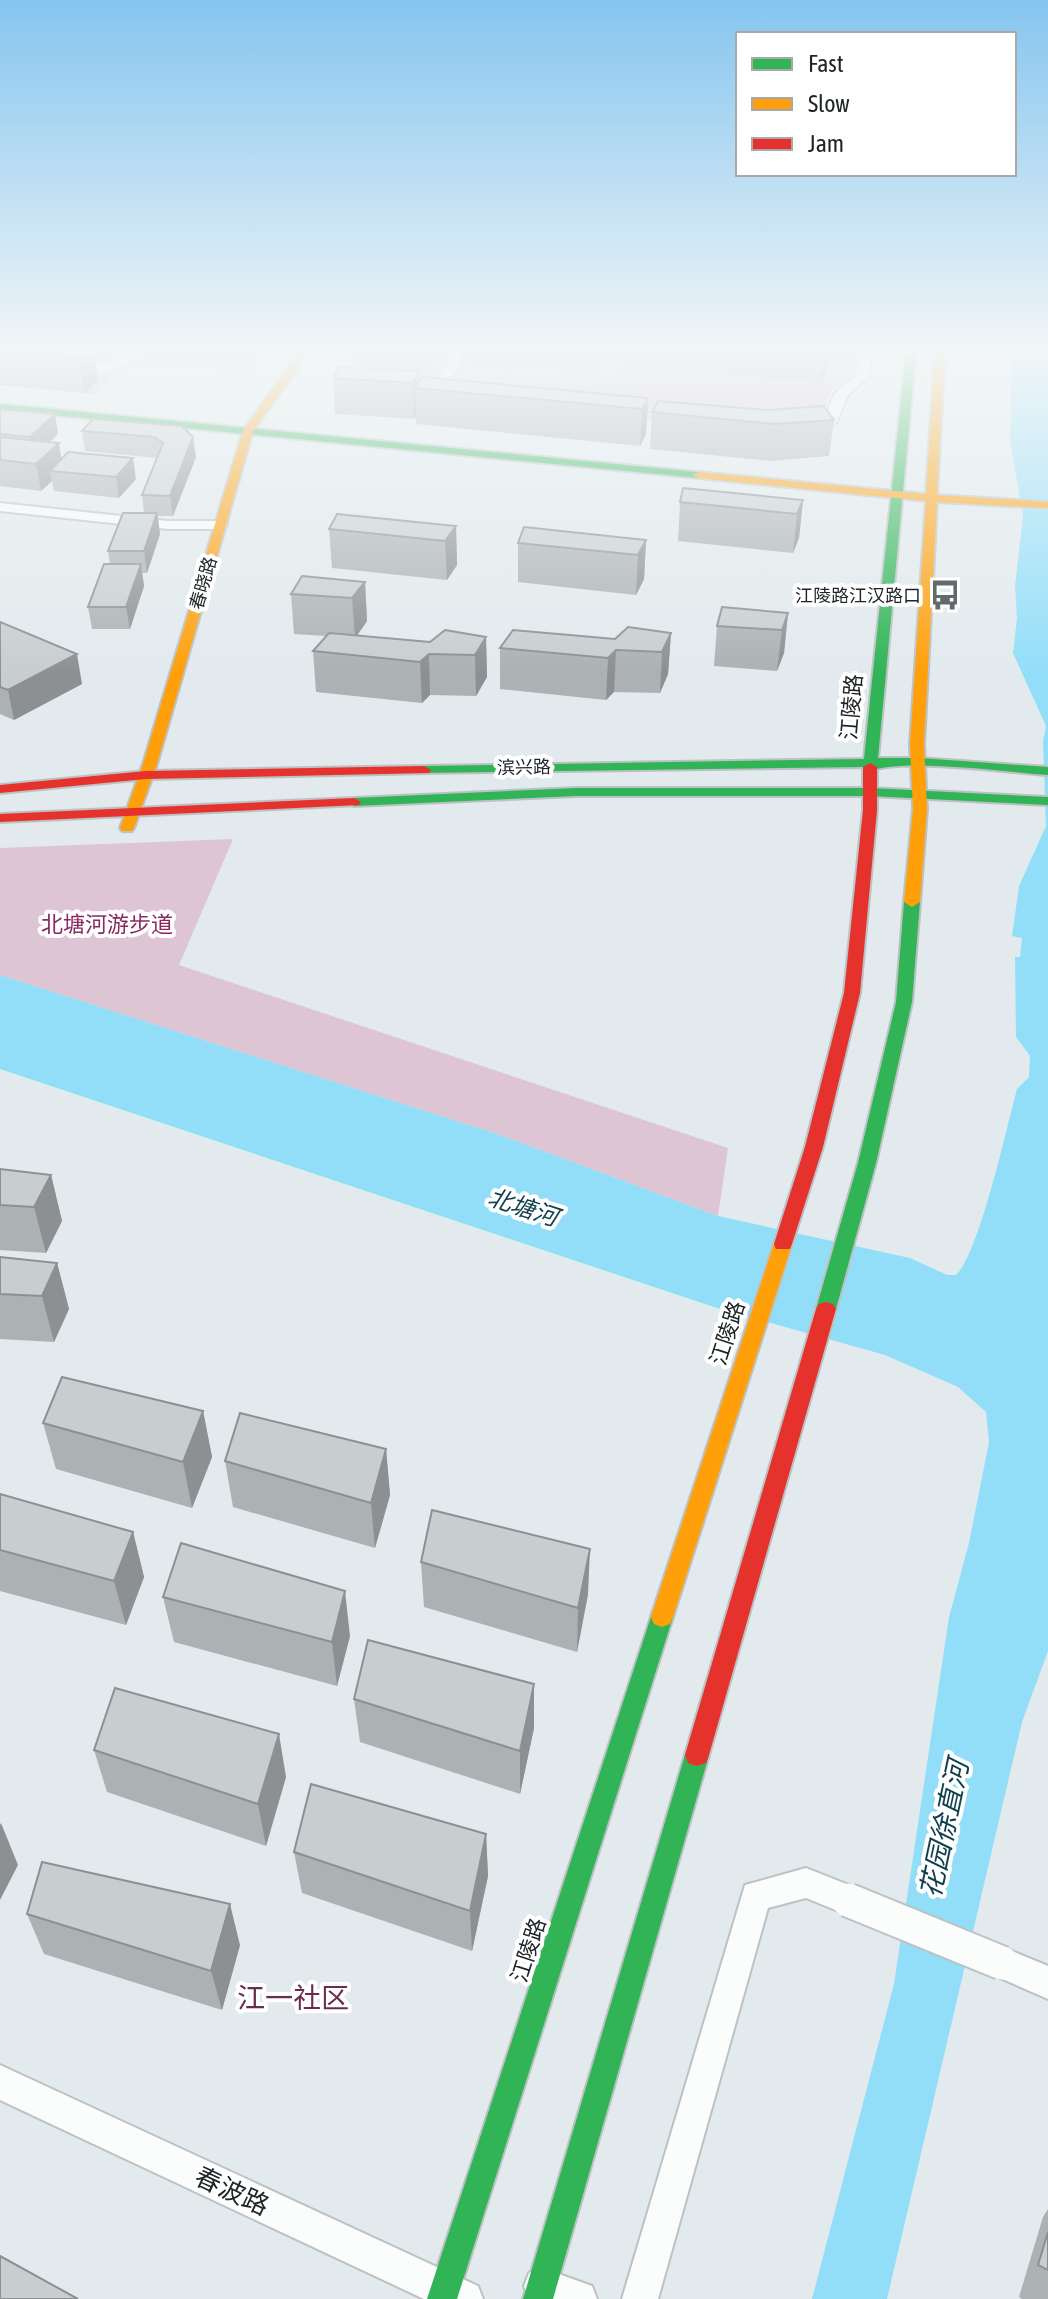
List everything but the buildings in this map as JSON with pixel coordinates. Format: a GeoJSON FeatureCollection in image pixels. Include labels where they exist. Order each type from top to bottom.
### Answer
{"type":"FeatureCollection","features":[{"type":"Feature","properties":{"kind":"main road","name":"春晓路"},"geometry":{"type":"LineString","coordinates":[[130,820],[240,459]]}},
{"type":"Feature","properties":{"kind":"main road"},"geometry":{"type":"LineString","coordinates":[[534,459],[896,495],[1048,505]]}},
{"type":"Feature","properties":{"kind":"main road","name":"江陵路"},"geometry":{"type":"LineString","coordinates":[[450,2296],[722,1424],[814,1147],[852,993],[870,792],[870,744],[900,459]]}},
{"type":"Feature","properties":{"kind":"main road"},"geometry":{"type":"LineString","coordinates":[[540,2292],[789,1441],[867,1163],[904,1002],[920,809],[917,744],[933,459]]}},
{"type":"Feature","properties":{"kind":"main road","name":"滨兴路"},"geometry":{"type":"LineString","coordinates":[[0,789],[146,775],[872,761],[1048,771]]}},
{"type":"Feature","properties":{"kind":"main road","name":"滨兴路"},"geometry":{"type":"LineString","coordinates":[[0,818],[35,816],[130,820],[577,792],[870,792],[1048,801]]}},
{"type":"Feature","properties":{"kind":"street"},"geometry":{"type":"LineString","coordinates":[[0,507],[168,525],[220,525]]}},
{"type":"Feature","properties":{"kind":"street"},"geometry":{"type":"LineString","coordinates":[[640,2299],[756,1896],[806,1883],[1048,1983]]}},
{"type":"Feature","properties":{"kind":"street","name":"春波路"},"geometry":{"type":"LineString","coordinates":[[0,2082],[450,2296]]}},
{"type":"Feature","properties":{"kind":"street"},"geometry":{"type":"LineString","coordinates":[[540,2292],[579,2299]]}},
{"type":"Feature","properties":{"kind":"green space","name":"北塘河游步道"},"geometry":{"type":"Polygon","coordinates":[[[233,839],[179,965],[728,1148],[718,1216],[497,1134],[0,975],[0,848],[233,839]]]}},
{"type":"Feature","properties":{"kind":"water"},"geometry":{"type":"Polygon","coordinates":[[[1013,459],[1048,459],[1048,1651],[1022,1722],[887,2299],[812,2299],[894,1984],[949,1617],[969,1543],[989,1442],[986,1412],[958,1387],[885,1355],[714,1307],[0,1069],[0,975],[497,1134],[718,1216],[910,1258],[947,1275],[956,1275],[965,1262],[983,1217],[1017,1089],[1029,1077],[1030,1056],[1016,1037],[1015,957],[1020,957],[1022,938],[1012,936],[1019,886],[1046,826],[1043,741],[1046,726],[1013,653],[1017,618],[1015,586],[1023,515],[1013,459]]]}},
{"type":"Feature","properties":{"kind":"traffic: fast"},"geometry":{"type":"LineString","coordinates":[[537,459],[698,475]]}},
{"type":"Feature","properties":{"kind":"traffic: fast"},"geometry":{"type":"LineString","coordinates":[[870,767],[900,459]]}},
{"type":"Feature","properties":{"kind":"traffic: fast"},"geometry":{"type":"LineString","coordinates":[[424,770],[919,762],[1048,771]]}},
{"type":"Feature","properties":{"kind":"traffic: fast"},"geometry":{"type":"LineString","coordinates":[[354,802],[577,792],[870,792],[1048,801]]}},
{"type":"Feature","properties":{"kind":"traffic: fast"},"geometry":{"type":"LineString","coordinates":[[826,1309],[867,1163],[904,1002],[912,902]]}},
{"type":"Feature","properties":{"kind":"traffic: fast"},"geometry":{"type":"LineString","coordinates":[[442,2299],[662,1617]]}},
{"type":"Feature","properties":{"kind":"traffic: fast"},"geometry":{"type":"LineString","coordinates":[[538,2299],[697,1755]]}},
{"type":"Feature","properties":{"kind":"traffic: slow"},"geometry":{"type":"LineString","coordinates":[[127,828],[150,764],[240,459]]}},
{"type":"Feature","properties":{"kind":"traffic: slow"},"geometry":{"type":"LineString","coordinates":[[912,902],[920,809],[917,744],[934,459]]}},
{"type":"Feature","properties":{"kind":"traffic: slow"},"geometry":{"type":"LineString","coordinates":[[698,475],[931,498],[1048,505]]}},
{"type":"Feature","properties":{"kind":"traffic: slow"},"geometry":{"type":"LineString","coordinates":[[662,1617],[783,1244]]}},
{"type":"Feature","properties":{"kind":"traffic: jam"},"geometry":{"type":"LineString","coordinates":[[783,1244],[814,1147],[852,993],[870,810],[870,767]]}},
{"type":"Feature","properties":{"kind":"traffic: jam"},"geometry":{"type":"LineString","coordinates":[[0,789],[146,775],[424,770]]}},
{"type":"Feature","properties":{"kind":"traffic: jam"},"geometry":{"type":"LineString","coordinates":[[0,818],[354,802]]}},
{"type":"Feature","properties":{"kind":"traffic: jam"},"geometry":{"type":"LineString","coordinates":[[697,1755],[826,1309]]}},
{"type":"Feature","properties":{"kind":"place","name":"江陵路江汉路口"},"geometry":{"type":"Point","coordinates":[945,595]}},
{"type":"Feature","properties":{"kind":"district","name":"江一社区"},"geometry":{"type":"Point","coordinates":[293,1998]}},
{"type":"Feature","properties":{"kind":"water label","name":"北塘河"},"geometry":{"type":"Point","coordinates":[523,1207]}},
{"type":"Feature","properties":{"kind":"water label","name":"花园徐直河"},"geometry":{"type":"Point","coordinates":[944,1829]}}]}
